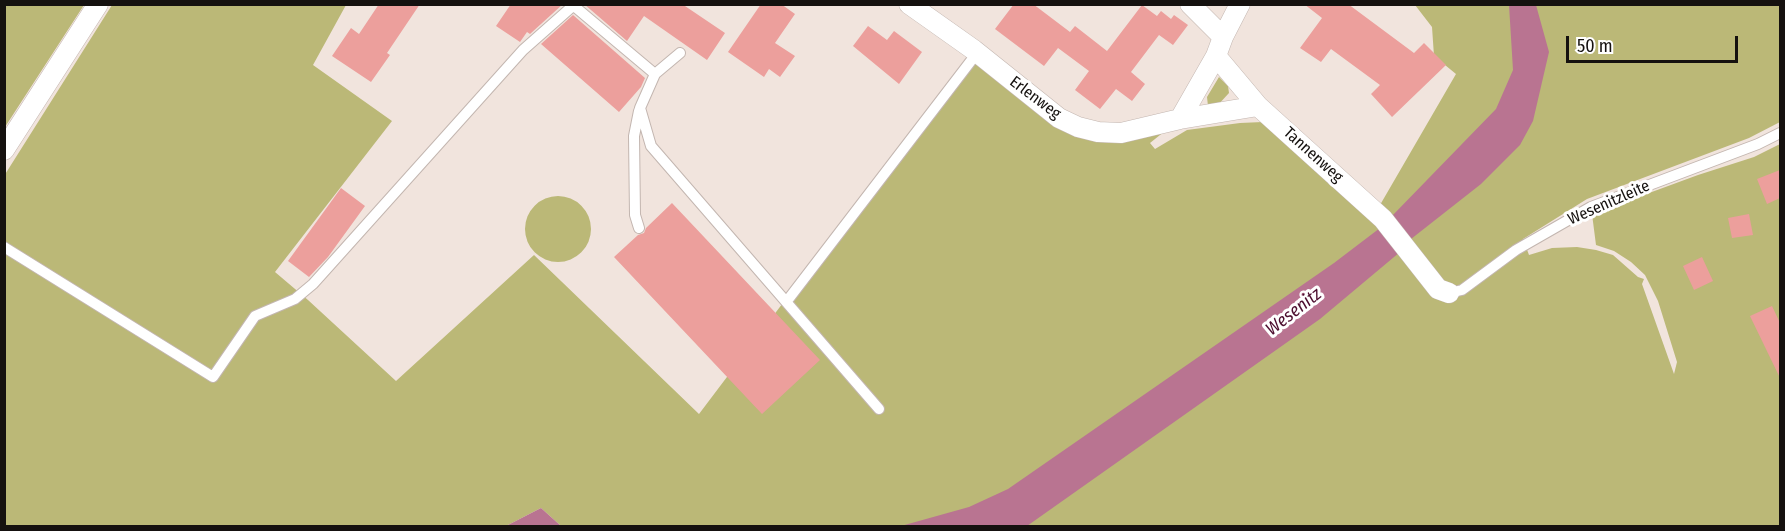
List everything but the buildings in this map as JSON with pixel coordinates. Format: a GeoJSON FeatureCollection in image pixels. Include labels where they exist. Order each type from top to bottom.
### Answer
{"type":"FeatureCollection","features":[{"type":"Feature","properties":{"kind":"street"},"geometry":{"type":"LineString","coordinates":[[4,150],[98,4]]}},
{"type":"Feature","properties":{"kind":"street","name":"Erlenweg"},"geometry":{"type":"LineString","coordinates":[[909,4],[977,53],[1059,118],[1078,127],[1098,132],[1121,133],[1180,119],[1258,105]]}},
{"type":"Feature","properties":{"kind":"street"},"geometry":{"type":"LineString","coordinates":[[1190,4],[1223,37]]}},
{"type":"Feature","properties":{"kind":"street"},"geometry":{"type":"LineString","coordinates":[[1180,119],[1216,56],[1240,4]]}},
{"type":"Feature","properties":{"kind":"street","name":"Tannenweg"},"geometry":{"type":"LineString","coordinates":[[1216,56],[1258,105],[1383,219],[1438,289],[1449,293]]}},
{"type":"Feature","properties":{"kind":"lane"},"geometry":{"type":"LineString","coordinates":[[4,247],[213,377],[255,316],[295,299],[313,284],[523,50],[574,5],[656,74]]}},
{"type":"Feature","properties":{"kind":"lane"},"geometry":{"type":"LineString","coordinates":[[639,228],[635,215],[634,136],[640,108],[656,74],[680,53]]}},
{"type":"Feature","properties":{"kind":"lane"},"geometry":{"type":"LineString","coordinates":[[787,301],[977,53]]}},
{"type":"Feature","properties":{"kind":"lane"},"geometry":{"type":"LineString","coordinates":[[640,108],[651,146],[879,409]]}},
{"type":"Feature","properties":{"kind":"lane","name":"Wesenitzleite"},"geometry":{"type":"LineString","coordinates":[[1449,293],[1462,291],[1516,250],[1591,207],[1758,144],[1780,133]]}},
{"type":"Feature","properties":{"kind":"shaded area"},"geometry":{"type":"Polygon","coordinates":[[[4,5],[84,5],[5,127],[4,5]]]}},
{"type":"Feature","properties":{"kind":"shaded area"},"geometry":{"type":"Polygon","coordinates":[[[112,5],[346,5],[313,65],[392,121],[275,272],[396,381],[534,255],[699,414],[974,50],[1078,127],[1180,119],[1150,143],[1155,149],[1187,130],[1263,122],[1380,205],[1456,74],[1434,56],[1432,27],[1415,5],[1780,5],[1780,122],[1749,138],[1587,199],[1523,239],[1529,255],[1552,248],[1577,247],[1596,250],[1613,255],[1638,277],[1644,279],[1642,284],[1674,374],[1677,362],[1658,301],[1645,275],[1614,251],[1596,245],[1592,214],[1754,157],[1780,144],[1780,526],[561,526],[541,508],[506,526],[5,526],[4,176],[112,5]]]}},
{"type":"Feature","properties":{"kind":"shaded area"},"geometry":{"type":"Polygon","coordinates":[[[1219,77],[1228,86],[1229,93],[1217,106],[1208,106],[1207,97],[1219,77]]]}},
{"type":"Feature","properties":{"kind":"shaded area"},"geometry":{"type":"Polygon","coordinates":[[[564,196],[582,205],[589,216],[591,229],[589,242],[582,253],[571,260],[552,262],[534,253],[527,242],[525,223],[534,205],[545,198],[564,196]]]}},
{"type":"Feature","properties":{"kind":"water"},"geometry":{"type":"Polygon","coordinates":[[[1509,5],[1536,5],[1549,52],[1533,121],[1520,145],[1481,184],[1411,239],[1392,216],[1496,109],[1513,70],[1509,5]]]}},
{"type":"Feature","properties":{"kind":"water","name":"Wesenitz"},"geometry":{"type":"Polygon","coordinates":[[[1380,228],[1400,252],[1320,319],[1027,526],[901,526],[969,507],[1008,489],[1334,263],[1380,228]]]}},
{"type":"Feature","properties":{"kind":"water"},"geometry":{"type":"Polygon","coordinates":[[[541,508],[561,526],[506,526],[541,508]]]}}]}
